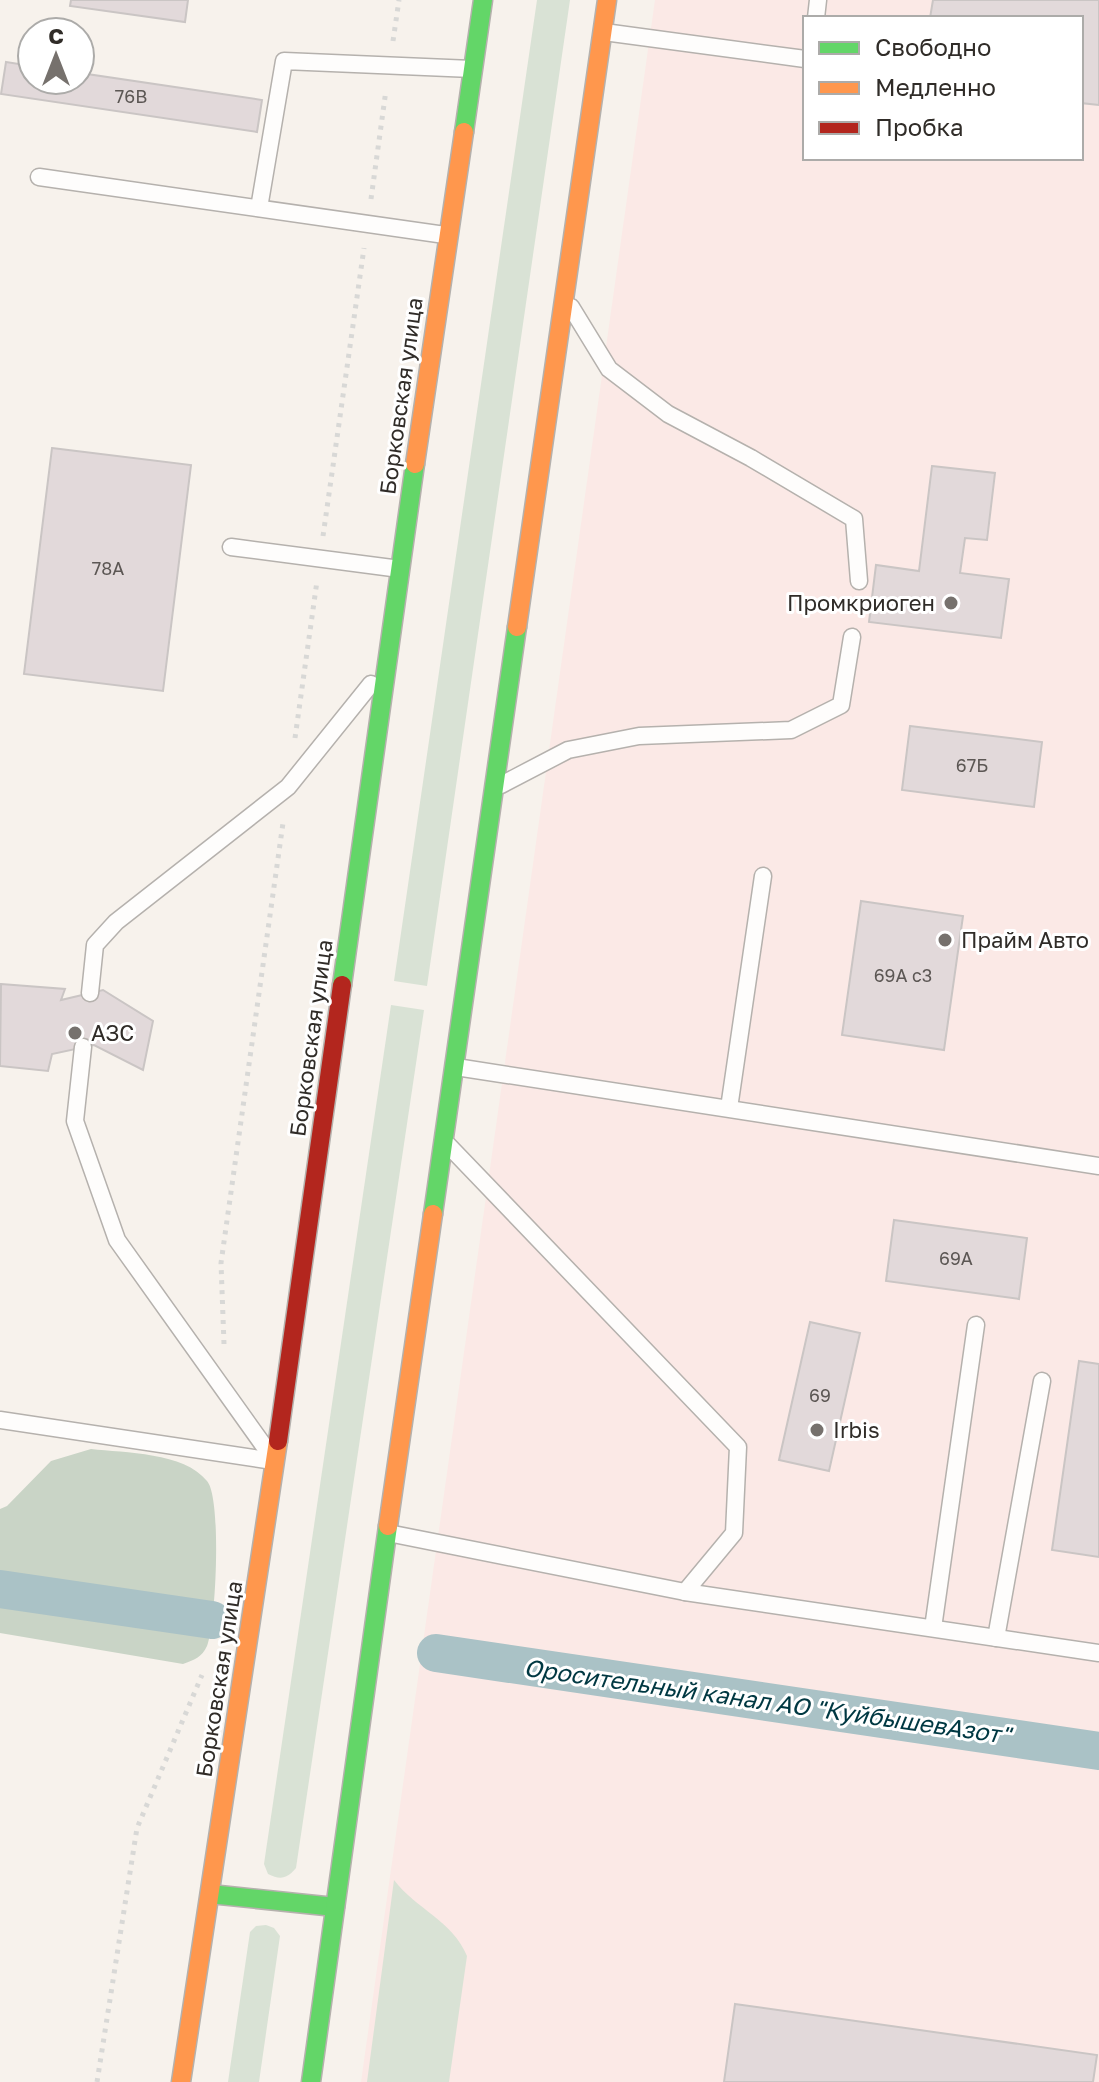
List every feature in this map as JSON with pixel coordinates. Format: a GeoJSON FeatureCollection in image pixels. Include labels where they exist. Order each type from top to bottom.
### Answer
{"type":"FeatureCollection","features":[{"type":"Feature","properties":{"kind":"main road","name":"Борковская улица"},"geometry":{"type":"LineString","coordinates":[[181,2082],[275,1461],[483,0]]}},
{"type":"Feature","properties":{"kind":"main road"},"geometry":{"type":"LineString","coordinates":[[311,2082],[607,0]]}},
{"type":"Feature","properties":{"kind":"main road"},"geometry":{"type":"LineString","coordinates":[[210,1894],[335,1907]]}},
{"type":"Feature","properties":{"kind":"lane"},"geometry":{"type":"LineString","coordinates":[[602,31],[803,59]]}},
{"type":"Feature","properties":{"kind":"lane"},"geometry":{"type":"LineString","coordinates":[[259,208],[284,61],[473,69]]}},
{"type":"Feature","properties":{"kind":"lane"},"geometry":{"type":"LineString","coordinates":[[39,177],[449,235]]}},
{"type":"Feature","properties":{"kind":"lane"},"geometry":{"type":"LineString","coordinates":[[564,296],[609,369],[668,414],[751,458],[854,519],[859,581]]}},
{"type":"Feature","properties":{"kind":"lane"},"geometry":{"type":"LineString","coordinates":[[231,547],[400,569]]}},
{"type":"Feature","properties":{"kind":"lane"},"geometry":{"type":"LineString","coordinates":[[493,789],[568,750],[639,736],[791,730],[841,705],[852,637]]}},
{"type":"Feature","properties":{"kind":"lane"},"geometry":{"type":"LineString","coordinates":[[90,993],[95,945],[116,922],[288,787],[386,666]]}},
{"type":"Feature","properties":{"kind":"lane"},"geometry":{"type":"LineString","coordinates":[[729,1108],[763,876]]}},
{"type":"Feature","properties":{"kind":"lane"},"geometry":{"type":"LineString","coordinates":[[83,1047],[75,1121],[117,1240],[275,1461]]}},
{"type":"Feature","properties":{"kind":"lane"},"geometry":{"type":"LineString","coordinates":[[455,1067],[1099,1166]]}},
{"type":"Feature","properties":{"kind":"lane"},"geometry":{"type":"LineString","coordinates":[[445,1142],[738,1447],[734,1533],[685,1592]]}},
{"type":"Feature","properties":{"kind":"lane"},"geometry":{"type":"LineString","coordinates":[[933,1628],[976,1325]]}},
{"type":"Feature","properties":{"kind":"lane"},"geometry":{"type":"LineString","coordinates":[[996,1638],[1042,1381]]}},
{"type":"Feature","properties":{"kind":"lane"},"geometry":{"type":"LineString","coordinates":[[0,1420],[275,1461]]}},
{"type":"Feature","properties":{"kind":"lane"},"geometry":{"type":"LineString","coordinates":[[387,1532],[685,1592],[1099,1653]]}},
{"type":"Feature","properties":{"kind":"path"},"geometry":{"type":"LineString","coordinates":[[294,741],[399,0]]}},
{"type":"Feature","properties":{"kind":"path"},"geometry":{"type":"LineString","coordinates":[[226,1392],[221,1263],[288,787]]}},
{"type":"Feature","properties":{"kind":"path"},"geometry":{"type":"LineString","coordinates":[[97,2082],[137,1828],[202,1673]]}},
{"type":"Feature","properties":{"kind":"shaded area"},"geometry":{"type":"Polygon","coordinates":[[[537,0],[570,0],[427,986],[394,981],[537,0]]]}},
{"type":"Feature","properties":{"kind":"shaded area"},"geometry":{"type":"Polygon","coordinates":[[[655,0],[1099,0],[1099,2082],[361,2082],[655,0]]]}},
{"type":"Feature","properties":{"kind":"shaded area"},"geometry":{"type":"Polygon","coordinates":[[[391,1005],[424,1010],[296,1868],[280,1878],[268,1874],[264,1864],[391,1005]]]}},
{"type":"Feature","properties":{"kind":"shaded area"},"geometry":{"type":"Polygon","coordinates":[[[394,1880],[453,1933],[467,1956],[449,2082],[367,2082],[394,1880]]]}},
{"type":"Feature","properties":{"kind":"shaded area"},"geometry":{"type":"Polygon","coordinates":[[[256,1926],[274,1928],[280,1936],[259,2082],[228,2082],[250,1932],[256,1926]]]}},
{"type":"Feature","properties":{"kind":"green space"},"geometry":{"type":"Polygon","coordinates":[[[91,1449],[169,1459],[197,1471],[207,1481],[215,1511],[215,1589],[207,1646],[194,1659],[183,1664],[0,1633],[0,1509],[7,1506],[51,1461],[91,1449]]]}},
{"type":"Feature","properties":{"kind":"building"},"geometry":{"type":"Polygon","coordinates":[[[71,0],[188,0],[185,22],[70,6],[71,0]]]}},
{"type":"Feature","properties":{"kind":"building"},"geometry":{"type":"Polygon","coordinates":[[[933,0],[1099,0],[1099,105],[1083,103],[1083,16],[930,16],[933,0]]]}},
{"type":"Feature","properties":{"kind":"building"},"geometry":{"type":"Polygon","coordinates":[[[6,62],[16,64],[16,96],[96,96],[96,75],[262,100],[257,132],[1,94],[6,62]]]}},
{"type":"Feature","properties":{"kind":"building"},"geometry":{"type":"Polygon","coordinates":[[[52,448],[191,465],[163,691],[24,674],[52,448]]]}},
{"type":"Feature","properties":{"kind":"building"},"geometry":{"type":"Polygon","coordinates":[[[932,466],[995,473],[987,540],[965,538],[960,573],[1009,579],[1001,638],[869,622],[876,565],[919,571],[932,466]]]}},
{"type":"Feature","properties":{"kind":"building"},"geometry":{"type":"Polygon","coordinates":[[[910,726],[1042,742],[1034,807],[902,790],[910,726]]]}},
{"type":"Feature","properties":{"kind":"building"},"geometry":{"type":"Polygon","coordinates":[[[861,901],[963,916],[944,1050],[842,1035],[861,901]]]}},
{"type":"Feature","properties":{"kind":"building","name":"АЗС"},"geometry":{"type":"Polygon","coordinates":[[[1,984],[65,989],[61,1000],[103,990],[153,1021],[143,1070],[94,1045],[52,1054],[48,1071],[0,1066],[1,984]]]}},
{"type":"Feature","properties":{"kind":"building"},"geometry":{"type":"Polygon","coordinates":[[[894,1220],[1027,1238],[1019,1299],[886,1281],[894,1220]]]}},
{"type":"Feature","properties":{"kind":"building"},"geometry":{"type":"Polygon","coordinates":[[[810,1322],[860,1333],[829,1471],[779,1460],[810,1322]]]}},
{"type":"Feature","properties":{"kind":"building"},"geometry":{"type":"Polygon","coordinates":[[[1079,1361],[1099,1364],[1099,1557],[1052,1550],[1079,1361]]]}},
{"type":"Feature","properties":{"kind":"building"},"geometry":{"type":"Polygon","coordinates":[[[735,2004],[1097,2055],[1093,2082],[724,2082],[735,2004]]]}},
{"type":"Feature","properties":{"kind":"waterway","name":"Оросительный канал АО \"КуйбышевАзот\""},"geometry":{"type":"LineString","coordinates":[[0,1589],[212,1620]]}},
{"type":"Feature","properties":{"kind":"waterway","name":"Оросительный канал АО \"КуйбышевАзот\""},"geometry":{"type":"LineString","coordinates":[[436,1653],[1099,1751]]}},
{"type":"Feature","properties":{"kind":"traffic: fast"},"geometry":{"type":"LineString","coordinates":[[464,132],[483,0]]}},
{"type":"Feature","properties":{"kind":"traffic: fast"},"geometry":{"type":"LineString","coordinates":[[342,985],[415,464]]}},
{"type":"Feature","properties":{"kind":"traffic: fast"},"geometry":{"type":"LineString","coordinates":[[433,1214],[517,627]]}},
{"type":"Feature","properties":{"kind":"traffic: fast"},"geometry":{"type":"LineString","coordinates":[[311,2082],[388,1526]]}},
{"type":"Feature","properties":{"kind":"traffic: fast"},"geometry":{"type":"LineString","coordinates":[[210,1894],[335,1907]]}},
{"type":"Feature","properties":{"kind":"traffic: slow"},"geometry":{"type":"LineString","coordinates":[[517,627],[607,0]]}},
{"type":"Feature","properties":{"kind":"traffic: slow"},"geometry":{"type":"LineString","coordinates":[[415,464],[464,132]]}},
{"type":"Feature","properties":{"kind":"traffic: slow"},"geometry":{"type":"LineString","coordinates":[[388,1526],[433,1214]]}},
{"type":"Feature","properties":{"kind":"traffic: slow"},"geometry":{"type":"LineString","coordinates":[[181,2082],[278,1441]]}},
{"type":"Feature","properties":{"kind":"traffic: jam"},"geometry":{"type":"LineString","coordinates":[[278,1441],[342,985]]}},
{"type":"Feature","properties":{"kind":"place","name":"Промкриоген"},"geometry":{"type":"Point","coordinates":[951,603]}},
{"type":"Feature","properties":{"kind":"place","name":"Прайм Авто"},"geometry":{"type":"Point","coordinates":[945,940]}},
{"type":"Feature","properties":{"kind":"place","name":"АЗС"},"geometry":{"type":"Point","coordinates":[75,1033]}},
{"type":"Feature","properties":{"kind":"place","name":"Irbis"},"geometry":{"type":"Point","coordinates":[817,1430]}}]}
